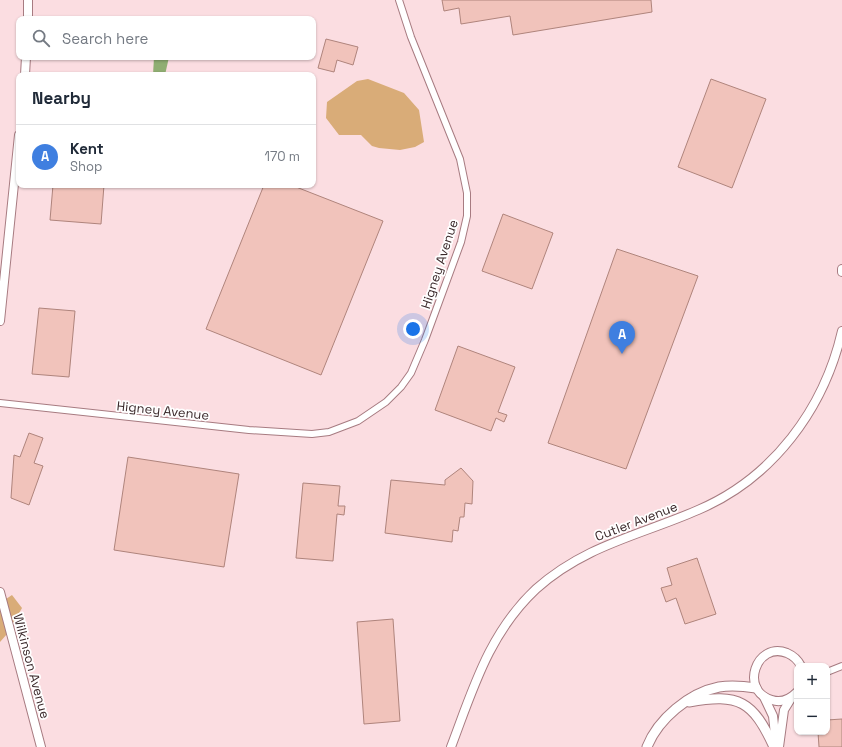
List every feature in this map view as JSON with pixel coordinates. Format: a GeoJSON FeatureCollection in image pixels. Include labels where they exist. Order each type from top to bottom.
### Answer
{"type":"FeatureCollection","features":[{"type":"Feature","properties":{"kind":"main road"},"geometry":{"type":"LineString","coordinates":[[647,747],[657,729],[671,713],[701,693],[719,687],[735,685],[756,688]]}},
{"type":"Feature","properties":{"kind":"main road"},"geometry":{"type":"LineString","coordinates":[[684,703],[709,698],[722,698],[736,701],[758,716],[777,747]]}},
{"type":"Feature","properties":{"kind":"street"},"geometry":{"type":"LineString","coordinates":[[28,0],[28,16]]}},
{"type":"Feature","properties":{"kind":"street","name":"Higney Avenue"},"geometry":{"type":"LineString","coordinates":[[0,403],[249,430],[312,434],[329,432],[358,422],[373,412],[396,392],[411,373],[425,340],[461,242],[466,216],[467,193],[460,159],[411,37],[399,0]]}},
{"type":"Feature","properties":{"kind":"street"},"geometry":{"type":"LineString","coordinates":[[25,72],[26,60]]}},
{"type":"Feature","properties":{"kind":"street"},"geometry":{"type":"LineString","coordinates":[[0,321],[16,165]]}},
{"type":"Feature","properties":{"kind":"street","name":"Cutler Avenue"},"geometry":{"type":"LineString","coordinates":[[451,747],[480,667],[493,643],[518,609],[536,590],[562,569],[589,553],[627,536],[699,510],[731,494],[751,479],[795,435],[809,413],[830,372],[842,331]]}},
{"type":"Feature","properties":{"kind":"street","name":"Wilkinson Avenue"},"geometry":{"type":"LineString","coordinates":[[0,592],[41,747]]}},
{"type":"Feature","properties":{"kind":"street"},"geometry":{"type":"LineString","coordinates":[[777,747],[773,716],[764,697],[756,688],[753,672],[756,665],[767,654],[783,652],[791,655],[800,663]]}},
{"type":"Feature","properties":{"kind":"street"},"geometry":{"type":"LineString","coordinates":[[830,671],[842,666]]}},
{"type":"Feature","properties":{"kind":"street"},"geometry":{"type":"LineString","coordinates":[[764,697],[775,701],[787,700],[794,695]]}},
{"type":"Feature","properties":{"kind":"street"},"geometry":{"type":"LineString","coordinates":[[777,747],[784,710],[794,695]]}},
{"type":"Feature","properties":{"kind":"shaded area"},"geometry":{"type":"Polygon","coordinates":[[[154,60],[168,60],[166,72],[153,72],[154,60]]]}},
{"type":"Feature","properties":{"kind":"shaded area"},"geometry":{"type":"Polygon","coordinates":[[[368,79],[404,93],[419,110],[424,142],[415,147],[400,150],[372,146],[361,135],[339,135],[326,118],[327,102],[357,81],[368,79]]]}},
{"type":"Feature","properties":{"kind":"shaded area"},"geometry":{"type":"Polygon","coordinates":[[[12,595],[22,608],[7,634],[0,642],[0,603],[12,595]]]}},
{"type":"Feature","properties":{"kind":"building"},"geometry":{"type":"Polygon","coordinates":[[[442,0],[651,0],[652,12],[513,35],[510,16],[461,24],[459,8],[444,11],[442,0]]]}},
{"type":"Feature","properties":{"kind":"building"},"geometry":{"type":"Polygon","coordinates":[[[326,39],[358,47],[353,65],[337,60],[334,72],[318,68],[326,39]]]}},
{"type":"Feature","properties":{"kind":"building"},"geometry":{"type":"Polygon","coordinates":[[[711,79],[766,99],[732,188],[678,167],[711,79]]]}},
{"type":"Feature","properties":{"kind":"building"},"geometry":{"type":"Polygon","coordinates":[[[53,188],[104,188],[101,224],[50,220],[53,188]]]}},
{"type":"Feature","properties":{"kind":"building"},"geometry":{"type":"Polygon","coordinates":[[[263,188],[299,188],[383,221],[321,375],[206,329],[263,188]]]}},
{"type":"Feature","properties":{"kind":"building"},"geometry":{"type":"Polygon","coordinates":[[[503,214],[553,233],[532,289],[482,271],[503,214]]]}},
{"type":"Feature","properties":{"kind":"building"},"geometry":{"type":"Polygon","coordinates":[[[617,249],[698,276],[626,469],[548,443],[617,249]]]}},
{"type":"Feature","properties":{"kind":"building"},"geometry":{"type":"Polygon","coordinates":[[[39,308],[75,311],[69,377],[32,374],[39,308]]]}},
{"type":"Feature","properties":{"kind":"building"},"geometry":{"type":"Polygon","coordinates":[[[458,346],[515,367],[498,412],[507,415],[504,422],[496,418],[491,431],[435,410],[458,346]]]}},
{"type":"Feature","properties":{"kind":"building"},"geometry":{"type":"Polygon","coordinates":[[[29,433],[43,438],[34,463],[43,466],[29,505],[11,498],[14,455],[20,457],[29,433]]]}},
{"type":"Feature","properties":{"kind":"building"},"geometry":{"type":"Polygon","coordinates":[[[128,457],[239,474],[224,567],[114,550],[128,457]]]}},
{"type":"Feature","properties":{"kind":"building"},"geometry":{"type":"Polygon","coordinates":[[[461,468],[473,481],[472,504],[465,503],[464,517],[460,517],[458,531],[453,530],[452,542],[385,533],[391,480],[445,485],[445,480],[461,468]]]}},
{"type":"Feature","properties":{"kind":"building"},"geometry":{"type":"Polygon","coordinates":[[[303,483],[340,486],[338,506],[345,506],[344,515],[337,514],[333,561],[296,558],[303,483]]]}},
{"type":"Feature","properties":{"kind":"building"},"geometry":{"type":"Polygon","coordinates":[[[697,558],[716,614],[685,624],[676,598],[666,602],[661,588],[672,585],[667,568],[697,558]]]}},
{"type":"Feature","properties":{"kind":"building"},"geometry":{"type":"Polygon","coordinates":[[[393,619],[400,721],[364,724],[357,622],[393,619]]]}},
{"type":"Feature","properties":{"kind":"building"},"geometry":{"type":"Polygon","coordinates":[[[842,719],[842,747],[819,747],[818,735],[830,735],[830,720],[842,719]]]}},
{"type":"Feature","properties":{"kind":"place","name":"Kent"},"geometry":{"type":"Point","coordinates":[622,354]}}]}
